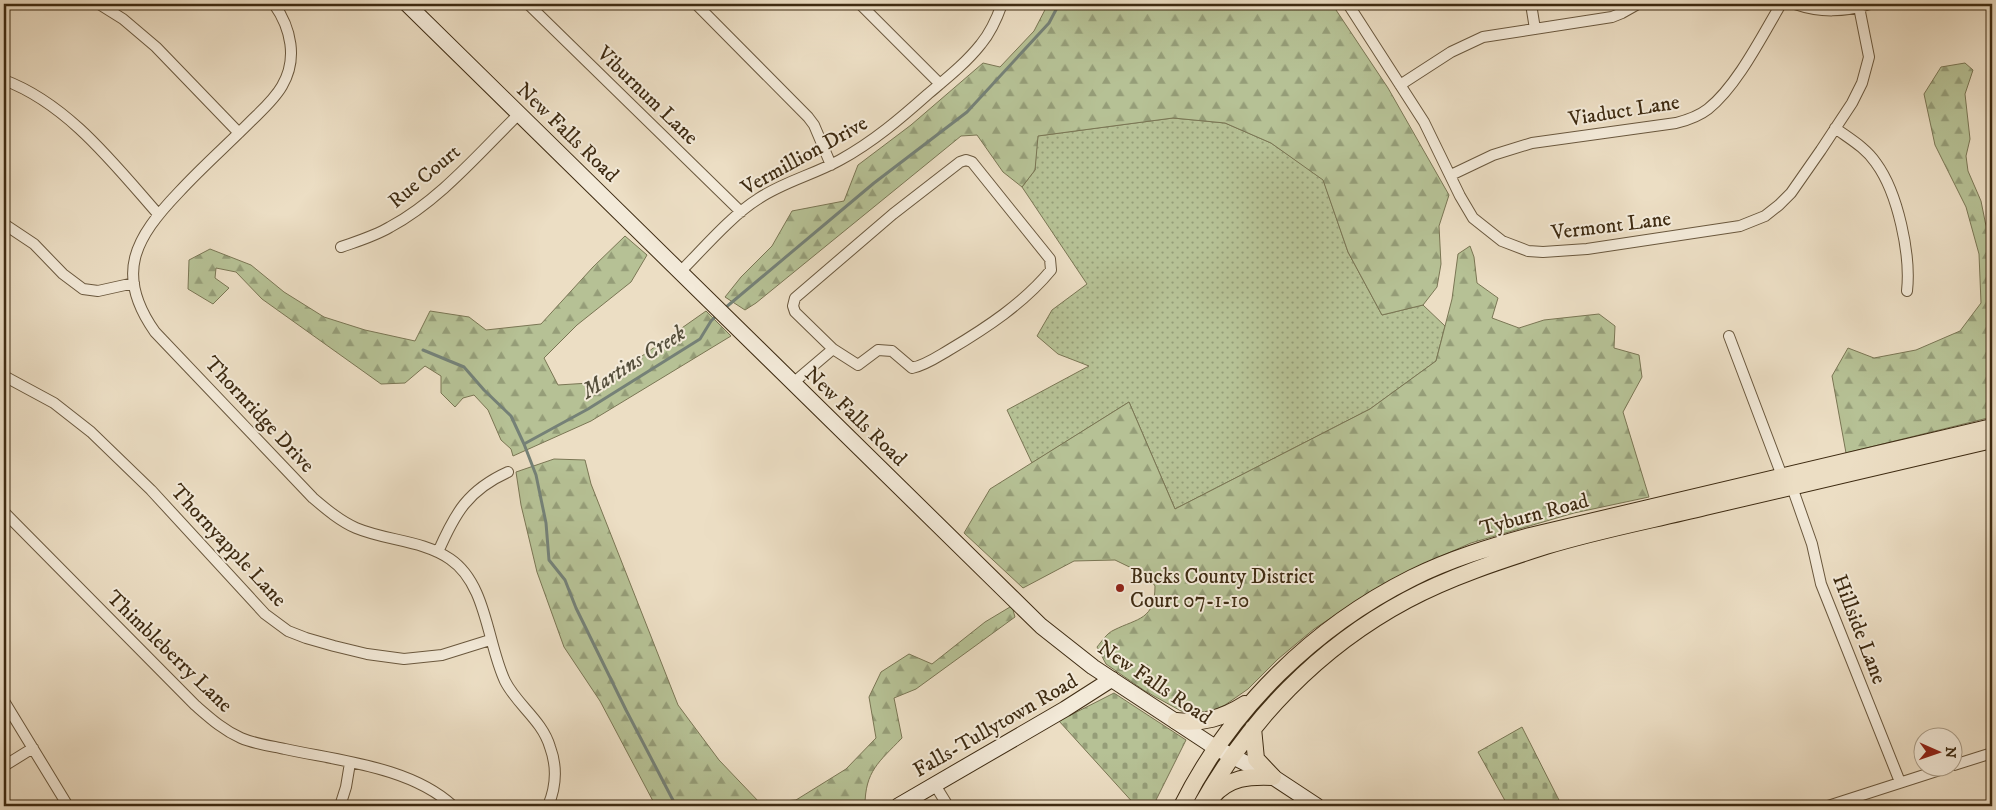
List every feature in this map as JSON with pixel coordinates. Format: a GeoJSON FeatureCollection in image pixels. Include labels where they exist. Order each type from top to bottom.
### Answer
{"type":"FeatureCollection","features":[{"type":"Feature","properties":{"kind":"main road","name":"New Falls Road"},"geometry":{"type":"LineString","coordinates":[[407,4],[1028,614],[1069,648],[1112,679],[1216,748],[1273,777],[1317,806]]}},
{"type":"Feature","properties":{"kind":"main road","name":"Tyburn Road"},"geometry":{"type":"LineString","coordinates":[[1203,806],[1232,756],[1284,692],[1335,647],[1384,613],[1433,587],[1478,569],[1547,546],[1992,427]]}},
{"type":"Feature","properties":{"kind":"main road","name":"Tyburn Road"},"geometry":{"type":"LineString","coordinates":[[1182,806],[1216,748],[1257,696],[1298,655],[1356,611],[1385,592],[1435,567],[1489,547],[1530,536],[1992,440]]}},
{"type":"Feature","properties":{"kind":"main road","name":"Falls-Tullytown Road"},"geometry":{"type":"LineString","coordinates":[[898,806],[1065,710],[1112,679]]}},
{"type":"Feature","properties":{"kind":"main road"},"geometry":{"type":"LineString","coordinates":[[1176,721],[1191,722],[1216,718],[1257,696]]}},
{"type":"Feature","properties":{"kind":"main road"},"geometry":{"type":"LineString","coordinates":[[1253,728],[1256,759],[1273,777]]}},
{"type":"Feature","properties":{"kind":"main road"},"geometry":{"type":"LineString","coordinates":[[1203,806],[1214,794],[1233,780],[1252,776],[1273,777]]}},
{"type":"Feature","properties":{"kind":"street"},"geometry":{"type":"LineString","coordinates":[[99,4],[123,19],[156,47],[239,133]]}},
{"type":"Feature","properties":{"kind":"street","name":"Thornridge Drive"},"geometry":{"type":"LineString","coordinates":[[274,4],[283,17],[290,38],[291,51],[287,77],[277,94],[158,214],[142,238],[134,264],[134,283],[140,308],[155,332],[313,498],[326,509],[355,528],[417,544],[438,552],[458,566],[472,583],[479,599],[490,640],[506,684],[539,725],[550,745],[554,759],[555,774],[548,806]]}},
{"type":"Feature","properties":{"kind":"street","name":"Viburnum Lane"},"geometry":{"type":"LineString","coordinates":[[528,4],[741,212]]}},
{"type":"Feature","properties":{"kind":"street"},"geometry":{"type":"LineString","coordinates":[[696,4],[808,117],[818,134],[830,165]]}},
{"type":"Feature","properties":{"kind":"street"},"geometry":{"type":"LineString","coordinates":[[860,4],[940,84]]}},
{"type":"Feature","properties":{"kind":"street","name":"Vermillion Drive"},"geometry":{"type":"LineString","coordinates":[[680,272],[741,212],[756,200],[773,189],[830,165],[872,140],[940,84],[982,44],[1002,4]]}},
{"type":"Feature","properties":{"kind":"street","name":"Vermont Lane"},"geometry":{"type":"LineString","coordinates":[[1348,4],[1424,122],[1473,218],[1502,241],[1515,247],[1536,251],[1587,249],[1740,226],[1754,221],[1779,205],[1791,193],[1852,103],[1868,67],[1869,57],[1859,7]]}},
{"type":"Feature","properties":{"kind":"street"},"geometry":{"type":"LineString","coordinates":[[1531,4],[1535,29]]}},
{"type":"Feature","properties":{"kind":"street"},"geometry":{"type":"LineString","coordinates":[[1400,85],[1451,52],[1483,37],[1612,17],[1622,14],[1638,4]]}},
{"type":"Feature","properties":{"kind":"street","name":"Viaduct Lane"},"geometry":{"type":"LineString","coordinates":[[1450,175],[1494,155],[1532,143],[1658,126],[1694,118],[1713,105],[1728,88],[1781,4]]}},
{"type":"Feature","properties":{"kind":"street"},"geometry":{"type":"LineString","coordinates":[[1795,4],[1829,11],[1870,4]]}},
{"type":"Feature","properties":{"kind":"street"},"geometry":{"type":"LineString","coordinates":[[4,80],[32,94],[62,114],[110,159],[158,214]]}},
{"type":"Feature","properties":{"kind":"street","name":"Rue Court"},"geometry":{"type":"LineString","coordinates":[[341,247],[372,237],[412,214],[466,166],[519,114]]}},
{"type":"Feature","properties":{"kind":"street"},"geometry":{"type":"LineString","coordinates":[[1835,128],[1867,152],[1879,168],[1890,189],[1905,242],[1908,262],[1907,291]]}},
{"type":"Feature","properties":{"kind":"street"},"geometry":{"type":"LineString","coordinates":[[966,160],[972,162],[1050,259],[1051,270],[1019,302],[963,342],[922,366],[912,368],[892,351],[878,350],[858,365],[832,349],[796,312],[793,306],[795,298],[894,214],[960,162],[966,160]]}},
{"type":"Feature","properties":{"kind":"street"},"geometry":{"type":"LineString","coordinates":[[4,224],[34,244],[63,274],[83,289],[98,291],[134,283]]}},
{"type":"Feature","properties":{"kind":"street","name":"Hillside Lane"},"geometry":{"type":"LineString","coordinates":[[1729,336],[1812,544],[1821,584],[1900,782]]}},
{"type":"Feature","properties":{"kind":"street"},"geometry":{"type":"LineString","coordinates":[[792,384],[832,349]]}},
{"type":"Feature","properties":{"kind":"street","name":"Thornyapple Lane"},"geometry":{"type":"LineString","coordinates":[[4,376],[54,403],[91,432],[151,490],[265,614],[288,630],[306,638],[334,646],[367,654],[404,659],[442,655],[490,640]]}},
{"type":"Feature","properties":{"kind":"street"},"geometry":{"type":"LineString","coordinates":[[438,552],[449,526],[467,499],[492,479],[508,472]]}},
{"type":"Feature","properties":{"kind":"street","name":"Thimbleberry Lane"},"geometry":{"type":"LineString","coordinates":[[4,512],[132,642],[214,722],[226,731],[255,743],[376,768],[415,782],[434,792],[453,806]]}},
{"type":"Feature","properties":{"kind":"street"},"geometry":{"type":"LineString","coordinates":[[4,701],[68,806]]}},
{"type":"Feature","properties":{"kind":"street"},"geometry":{"type":"LineString","coordinates":[[4,766],[33,748]]}},
{"type":"Feature","properties":{"kind":"street"},"geometry":{"type":"LineString","coordinates":[[1964,762],[1992,753]]}},
{"type":"Feature","properties":{"kind":"street"},"geometry":{"type":"LineString","coordinates":[[340,806],[346,787],[350,763]]}},
{"type":"Feature","properties":{"kind":"street"},"geometry":{"type":"LineString","coordinates":[[1828,806],[1914,778]]}},
{"type":"Feature","properties":{"kind":"street"},"geometry":{"type":"LineString","coordinates":[[935,785],[948,806]]}},
{"type":"Feature","properties":{"kind":"green space"},"geometry":{"type":"Polygon","coordinates":[[[1048,4],[1332,4],[1388,88],[1449,195],[1439,226],[1441,264],[1437,287],[1423,305],[1382,315],[1348,252],[1323,180],[1271,143],[1225,123],[1173,118],[1038,136],[1035,170],[1022,187],[1003,172],[977,135],[961,136],[756,303],[745,310],[725,297],[741,277],[772,246],[792,211],[844,201],[858,165],[911,125],[983,63],[1000,67],[1034,31],[1048,4]]]}},
{"type":"Feature","properties":{"kind":"green space"},"geometry":{"type":"Polygon","coordinates":[[[1965,63],[1973,70],[1965,94],[1970,139],[1966,156],[1968,171],[1981,201],[1987,231],[1992,232],[1992,417],[1846,453],[1832,376],[1848,348],[1874,358],[1916,350],[1960,331],[1981,303],[1979,254],[1966,207],[1935,145],[1924,94],[1941,67],[1965,63]]]}},
{"type":"Feature","properties":{"kind":"green space"},"geometry":{"type":"Polygon","coordinates":[[[1173,118],[1225,123],[1271,143],[1323,179],[1348,252],[1382,315],[1423,305],[1445,326],[1436,361],[1370,409],[1175,509],[1129,402],[1032,463],[1007,410],[1089,366],[1058,354],[1037,336],[1052,310],[1087,284],[1022,187],[1035,170],[1037,136],[1173,118]]]}},
{"type":"Feature","properties":{"kind":"green space"},"geometry":{"type":"Polygon","coordinates":[[[625,236],[647,255],[631,282],[577,325],[544,358],[558,385],[605,382],[706,311],[731,336],[591,421],[513,456],[511,449],[501,440],[488,410],[474,395],[463,398],[455,407],[441,393],[441,376],[425,366],[405,383],[381,384],[262,299],[236,272],[216,268],[215,278],[229,288],[213,304],[188,289],[189,260],[210,249],[251,265],[284,292],[324,317],[365,330],[415,341],[430,311],[469,317],[486,330],[541,324],[593,267],[625,236]]]}},
{"type":"Feature","properties":{"kind":"green space"},"geometry":{"type":"Polygon","coordinates":[[[1470,246],[1474,257],[1477,283],[1498,298],[1492,318],[1519,328],[1544,320],[1599,314],[1615,326],[1614,348],[1639,355],[1642,377],[1623,412],[1649,497],[1574,513],[1471,543],[1419,566],[1370,592],[1314,629],[1278,659],[1248,689],[1225,705],[1203,715],[1181,711],[1145,691],[1106,664],[1097,647],[1111,631],[1138,620],[1148,612],[1152,606],[1155,586],[1148,576],[1115,560],[1074,561],[1023,588],[964,533],[990,489],[1129,402],[1175,509],[1370,409],[1436,361],[1452,299],[1458,254],[1470,246]]]}},
{"type":"Feature","properties":{"kind":"green space"},"geometry":{"type":"Polygon","coordinates":[[[554,459],[585,460],[591,484],[678,705],[719,760],[760,803],[796,800],[846,769],[876,738],[869,697],[881,672],[909,654],[932,664],[985,622],[1010,607],[1015,617],[916,689],[894,698],[902,738],[880,761],[871,775],[865,806],[661,806],[653,801],[600,701],[564,647],[537,572],[521,505],[516,472],[554,459]]]}},
{"type":"Feature","properties":{"kind":"green space"},"geometry":{"type":"Polygon","coordinates":[[[1114,693],[1186,740],[1153,806],[1136,806],[1059,721],[1114,693]]]}},
{"type":"Feature","properties":{"kind":"green space"},"geometry":{"type":"Polygon","coordinates":[[[1522,727],[1562,806],[1508,806],[1478,752],[1522,727]]]}},
{"type":"Feature","properties":{"kind":"waterway","name":"Martins Creek"},"geometry":{"type":"LineString","coordinates":[[725,308],[874,183],[967,112],[1049,23],[1059,4]]}},
{"type":"Feature","properties":{"kind":"waterway","name":"Martins Creek"},"geometry":{"type":"LineString","coordinates":[[676,806],[626,710],[576,608],[565,580],[549,560],[546,523],[536,475],[524,444],[588,409],[700,339],[711,321],[718,314]]}},
{"type":"Feature","properties":{"kind":"waterway"},"geometry":{"type":"LineString","coordinates":[[423,350],[464,367],[511,416],[524,444]]}},
{"type":"Feature","properties":{"kind":"place","name":"Bucks County District Court 07-1-10"},"geometry":{"type":"Point","coordinates":[1120,588]}}]}
